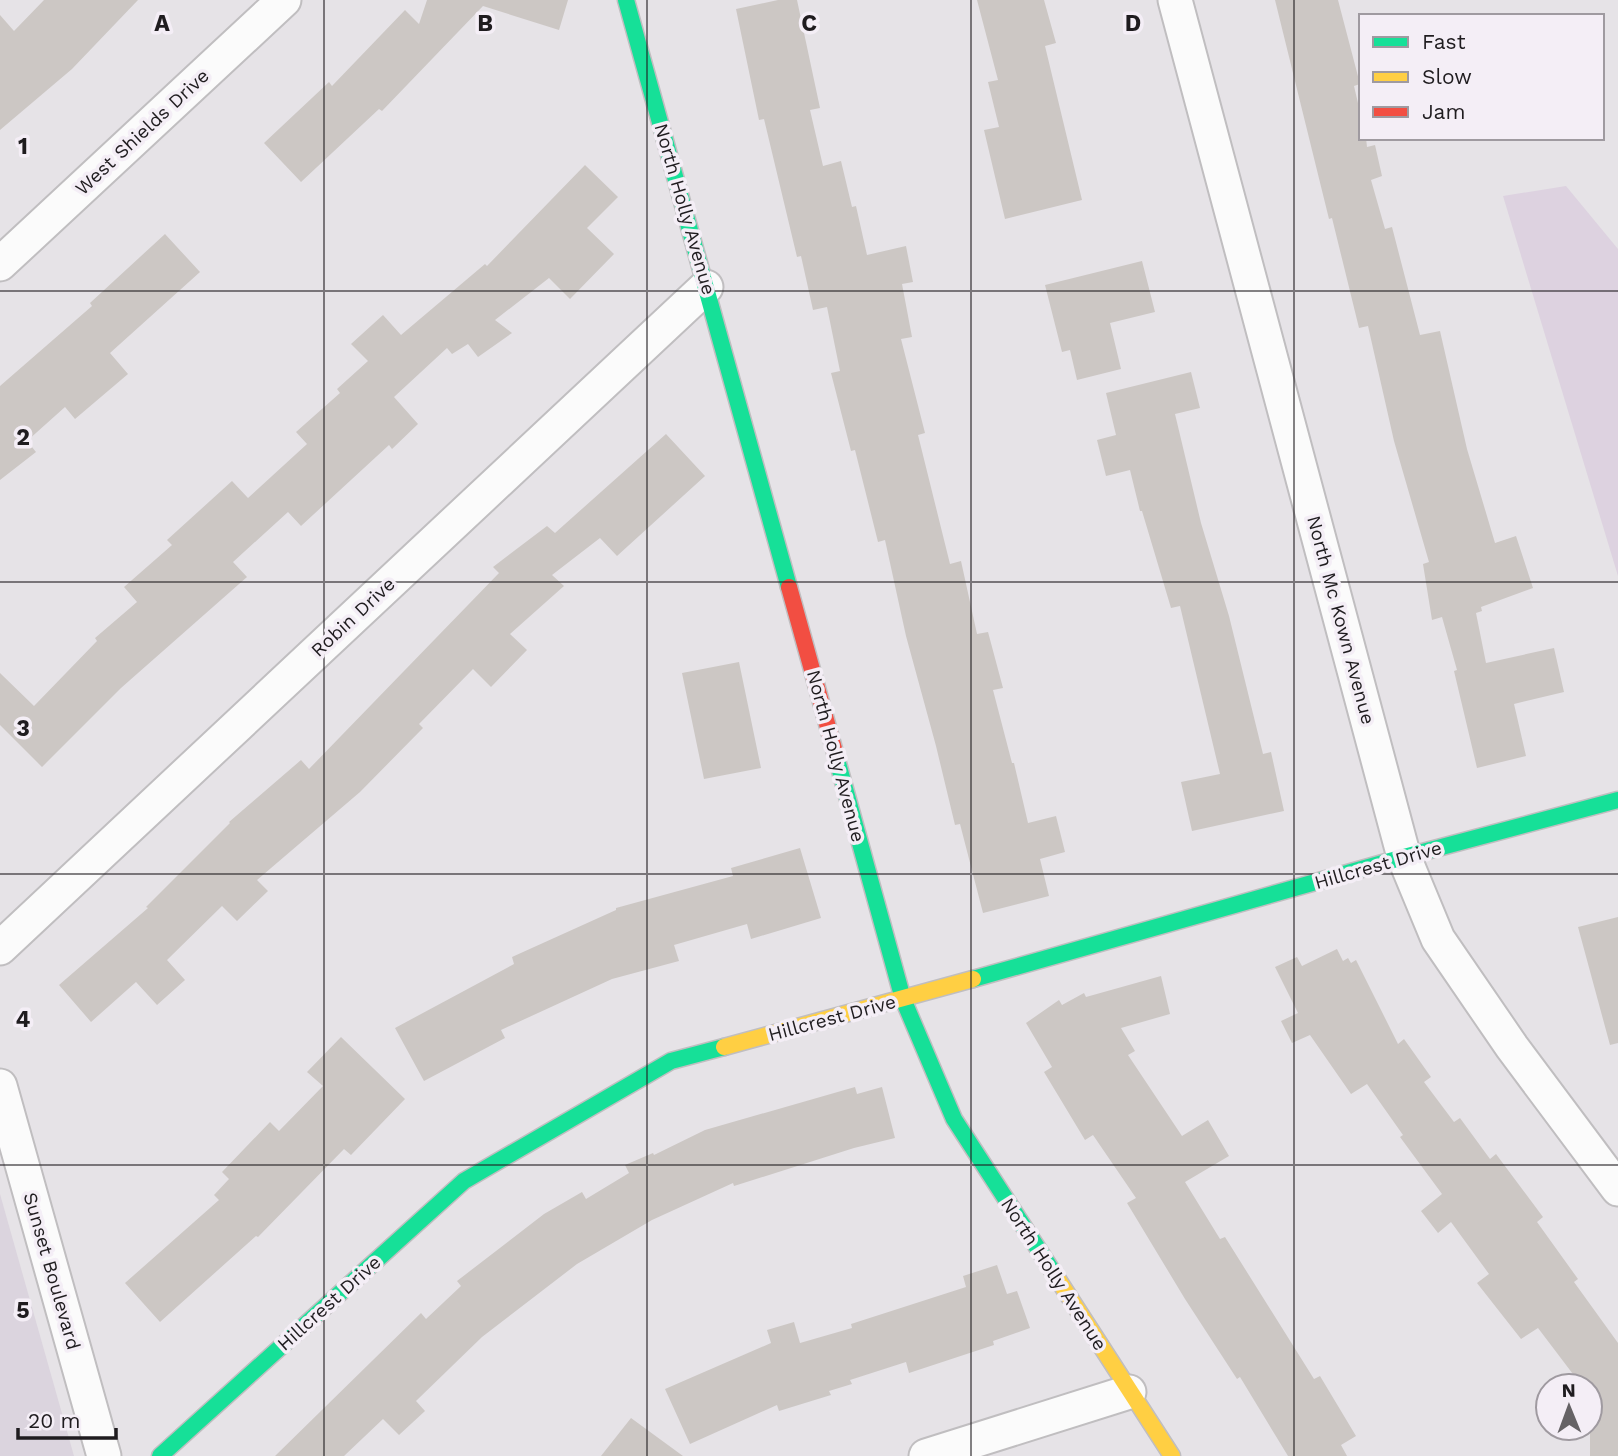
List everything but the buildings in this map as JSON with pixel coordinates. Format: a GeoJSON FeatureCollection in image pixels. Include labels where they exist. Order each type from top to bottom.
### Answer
{"type":"FeatureCollection","features":[{"type":"Feature","properties":{"kind":"street","name":"West Shields Drive"},"geometry":{"type":"LineString","coordinates":[[0,264],[284,0]]}},
{"type":"Feature","properties":{"kind":"street","name":"North Holly Avenue"},"geometry":{"type":"LineString","coordinates":[[626,0],[903,999],[954,1119],[1172,1456]]}},
{"type":"Feature","properties":{"kind":"street","name":"North Mc Kown Avenue"},"geometry":{"type":"LineString","coordinates":[[1175,0],[1404,857],[1438,939],[1512,1047],[1618,1189]]}},
{"type":"Feature","properties":{"kind":"street","name":"Robin Drive"},"geometry":{"type":"LineString","coordinates":[[0,948],[706,287]]}},
{"type":"Feature","properties":{"kind":"street","name":"Hillcrest Drive"},"geometry":{"type":"LineString","coordinates":[[160,1456],[464,1181],[671,1061],[1618,800]]}},
{"type":"Feature","properties":{"kind":"street","name":"Sunset Boulevard"},"geometry":{"type":"LineString","coordinates":[[0,1086],[104,1456]]}},
{"type":"Feature","properties":{"kind":"street"},"geometry":{"type":"LineString","coordinates":[[926,1456],[1129,1392]]}},
{"type":"Feature","properties":{"kind":"shaded area"},"geometry":{"type":"Polygon","coordinates":[[[1566,186],[1618,249],[1618,576],[1503,196],[1566,186]]]}},
{"type":"Feature","properties":{"kind":"shaded area"},"geometry":{"type":"Polygon","coordinates":[[[0,1194],[74,1456],[0,1456],[0,1194]]]}},
{"type":"Feature","properties":{"kind":"traffic: fast"},"geometry":{"type":"LineString","coordinates":[[626,0],[789,587]]}},
{"type":"Feature","properties":{"kind":"traffic: fast"},"geometry":{"type":"LineString","coordinates":[[836,756],[903,999],[954,1119],[1057,1278]]}},
{"type":"Feature","properties":{"kind":"traffic: fast"},"geometry":{"type":"LineString","coordinates":[[973,979],[1404,857],[1618,800]]}},
{"type":"Feature","properties":{"kind":"traffic: fast"},"geometry":{"type":"LineString","coordinates":[[160,1456],[464,1181],[671,1061],[724,1047]]}},
{"type":"Feature","properties":{"kind":"traffic: slow"},"geometry":{"type":"LineString","coordinates":[[724,1047],[973,979]]}},
{"type":"Feature","properties":{"kind":"traffic: slow"},"geometry":{"type":"LineString","coordinates":[[1057,1278],[1172,1456]]}},
{"type":"Feature","properties":{"kind":"traffic: jam"},"geometry":{"type":"LineString","coordinates":[[789,587],[836,756]]}}]}
